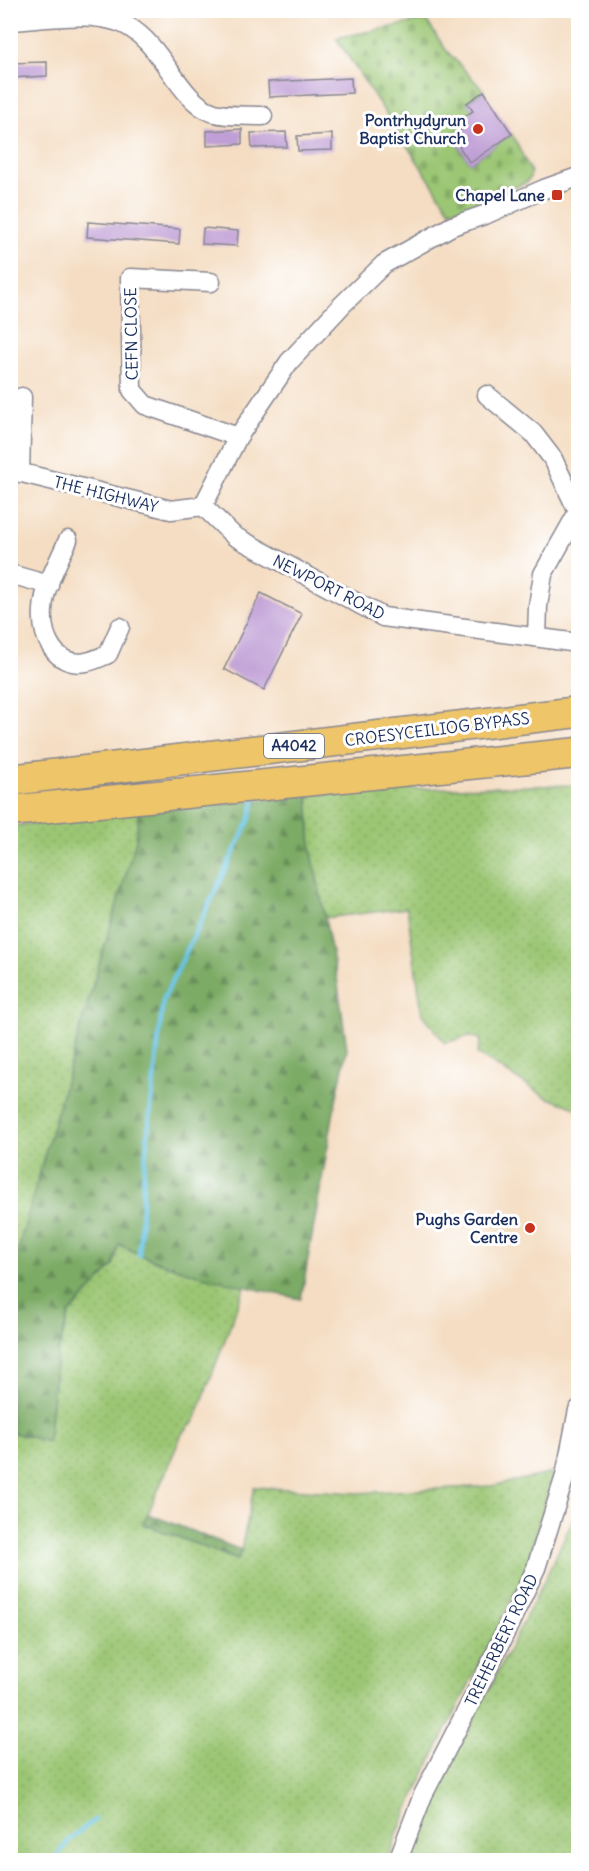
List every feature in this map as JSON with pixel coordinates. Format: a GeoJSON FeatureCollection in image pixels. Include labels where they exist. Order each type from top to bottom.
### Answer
{"type":"FeatureCollection","features":[{"type":"Feature","properties":{"kind":"highway","name":"CROESYCEILIOG BYPASS"},"geometry":{"type":"LineString","coordinates":[[10,780],[579,712]]}},
{"type":"Feature","properties":{"kind":"highway","name":"A4042"},"geometry":{"type":"LineString","coordinates":[[10,811],[579,753]]}},
{"type":"Feature","properties":{"kind":"street"},"geometry":{"type":"LineString","coordinates":[[10,21],[112,16],[152,45],[195,103],[213,113],[263,116]]}},
{"type":"Feature","properties":{"kind":"street"},"geometry":{"type":"LineString","coordinates":[[202,506],[238,437],[289,362],[384,264],[452,226],[579,177]]}},
{"type":"Feature","properties":{"kind":"street","name":"CEFN CLOSE"},"geometry":{"type":"LineString","coordinates":[[211,282],[130,278],[132,390],[145,405],[238,437]]}},
{"type":"Feature","properties":{"kind":"street"},"geometry":{"type":"LineString","coordinates":[[487,395],[533,433],[553,459],[578,512],[543,574],[538,606],[537,637]]}},
{"type":"Feature","properties":{"kind":"street"},"geometry":{"type":"LineString","coordinates":[[15,471],[22,397]]}},
{"type":"Feature","properties":{"kind":"street","name":"THE HIGHWAY"},"geometry":{"type":"LineString","coordinates":[[15,471],[171,510],[202,506]]}},
{"type":"Feature","properties":{"kind":"street","name":"NEWPORT ROAD"},"geometry":{"type":"LineString","coordinates":[[202,506],[234,536],[383,617],[579,643]]}},
{"type":"Feature","properties":{"kind":"street"},"geometry":{"type":"LineString","coordinates":[[68,540],[49,585],[43,609],[43,629],[51,648],[63,660],[85,663],[108,654],[120,627]]}},
{"type":"Feature","properties":{"kind":"street"},"geometry":{"type":"LineString","coordinates":[[10,574],[49,585]]}},
{"type":"Feature","properties":{"kind":"street","name":"TREHERBERT ROAD"},"geometry":{"type":"LineString","coordinates":[[398,1860],[423,1795],[486,1673],[536,1568],[565,1476],[579,1410]]}},
{"type":"Feature","properties":{"kind":"green space"},"geometry":{"type":"Polygon","coordinates":[[[426,20],[446,50],[484,91],[467,102],[473,111],[463,118],[467,125],[452,136],[470,163],[512,134],[531,172],[530,178],[525,183],[470,206],[450,211],[336,38],[426,20]]]}},
{"type":"Feature","properties":{"kind":"green space"},"geometry":{"type":"Polygon","coordinates":[[[578,785],[578,1109],[546,1097],[477,1054],[481,1039],[469,1036],[445,1043],[422,1013],[407,908],[325,918],[311,849],[308,795],[362,790],[578,785]]]}},
{"type":"Feature","properties":{"kind":"green space"},"geometry":{"type":"Polygon","coordinates":[[[308,795],[311,849],[337,978],[347,1049],[301,1299],[185,1271],[119,1244],[113,1266],[69,1314],[57,1355],[48,1442],[11,1432],[10,1278],[136,840],[139,811],[308,795]]]}},
{"type":"Feature","properties":{"kind":"green space"},"geometry":{"type":"Polygon","coordinates":[[[139,811],[136,840],[11,1278],[11,826],[139,811]]]}},
{"type":"Feature","properties":{"kind":"green space"},"geometry":{"type":"Polygon","coordinates":[[[118,1244],[180,1269],[245,1286],[195,1420],[182,1434],[144,1523],[238,1560],[254,1487],[356,1493],[491,1486],[553,1473],[526,1570],[427,1769],[397,1834],[389,1860],[11,1860],[10,1432],[48,1441],[57,1355],[69,1314],[113,1266],[118,1244]]]}},
{"type":"Feature","properties":{"kind":"green space"},"geometry":{"type":"Polygon","coordinates":[[[578,1513],[578,1860],[408,1860],[421,1822],[546,1577],[578,1513]]]}},
{"type":"Feature","properties":{"kind":"green space"},"geometry":{"type":"Polygon","coordinates":[[[148,1514],[241,1550],[238,1560],[143,1524],[148,1514]]]}},
{"type":"Feature","properties":{"kind":"building"},"geometry":{"type":"Polygon","coordinates":[[[47,62],[47,76],[10,78],[10,63],[47,62]]]}},
{"type":"Feature","properties":{"kind":"building"},"geometry":{"type":"Polygon","coordinates":[[[351,78],[352,93],[269,97],[268,82],[351,78]]]}},
{"type":"Feature","properties":{"kind":"building","name":"Pontrhydyrun Baptist Church"},"geometry":{"type":"Polygon","coordinates":[[[484,91],[512,134],[470,163],[452,136],[467,125],[462,118],[473,111],[467,103],[484,91]]]}},
{"type":"Feature","properties":{"kind":"building"},"geometry":{"type":"Polygon","coordinates":[[[242,129],[242,144],[207,146],[207,131],[242,129]]]}},
{"type":"Feature","properties":{"kind":"building"},"geometry":{"type":"Polygon","coordinates":[[[286,132],[287,147],[252,148],[251,133],[286,132]]]}},
{"type":"Feature","properties":{"kind":"building"},"geometry":{"type":"Polygon","coordinates":[[[332,134],[332,150],[298,151],[297,136],[332,134]]]}},
{"type":"Feature","properties":{"kind":"building"},"geometry":{"type":"Polygon","coordinates":[[[88,222],[180,229],[179,244],[87,237],[88,222]]]}},
{"type":"Feature","properties":{"kind":"building"},"geometry":{"type":"Polygon","coordinates":[[[203,228],[238,231],[237,246],[202,244],[203,228]]]}},
{"type":"Feature","properties":{"kind":"building"},"geometry":{"type":"Polygon","coordinates":[[[261,593],[302,614],[264,690],[224,669],[261,593]]]}},
{"type":"Feature","properties":{"kind":"waterway"},"geometry":{"type":"LineString","coordinates":[[139,1255],[144,1168],[163,1000],[249,821],[255,799]]}},
{"type":"Feature","properties":{"kind":"waterway"},"geometry":{"type":"LineString","coordinates":[[53,1860],[71,1838],[95,1820]]}},
{"type":"Feature","properties":{"kind":"place","name":"Pontrhydyrun Baptist Church"},"geometry":{"type":"Point","coordinates":[478,129]}},
{"type":"Feature","properties":{"kind":"place","name":"Chapel Lane"},"geometry":{"type":"Point","coordinates":[557,195]}},
{"type":"Feature","properties":{"kind":"place","name":"Pughs Garden Centre"},"geometry":{"type":"Point","coordinates":[530,1228]}}]}
